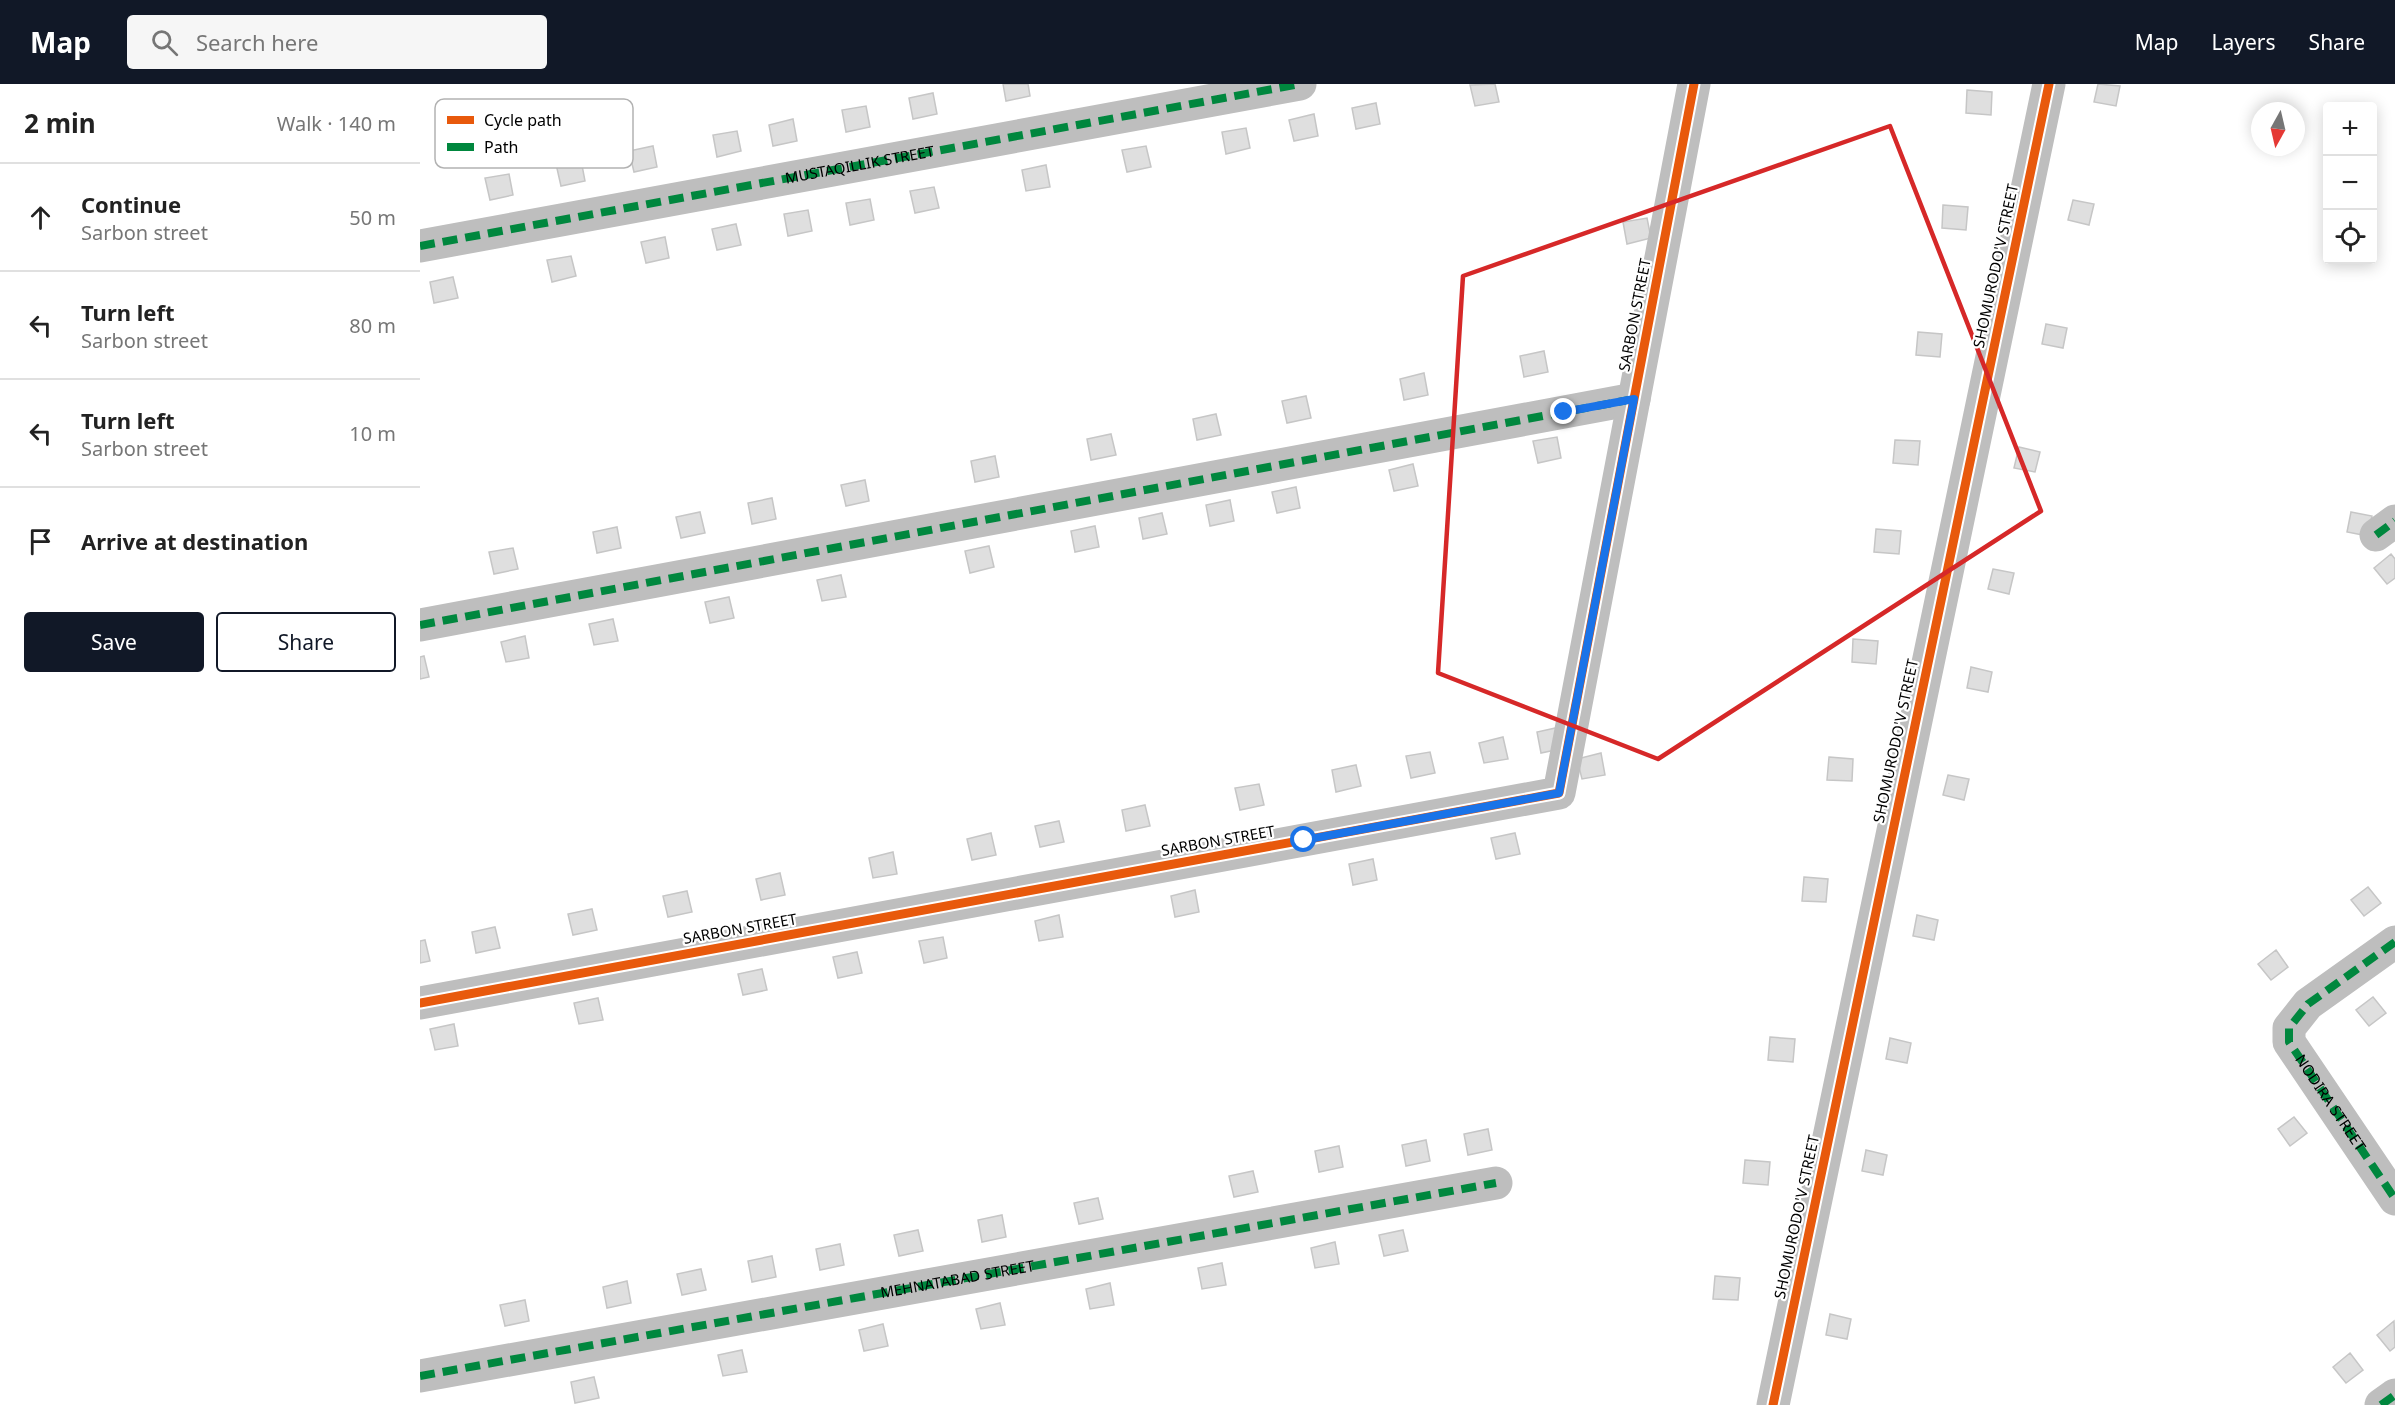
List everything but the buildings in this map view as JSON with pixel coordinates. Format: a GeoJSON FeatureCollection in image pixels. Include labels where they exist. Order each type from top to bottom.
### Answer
{"type":"FeatureCollection","features":[{"type":"Feature","properties":{"kind":"street","name":"MUSTAQILLIK STREET"},"geometry":{"type":"LineString","coordinates":[[420,246],[1300,84]]}},
{"type":"Feature","properties":{"kind":"street","name":"SARBON STREET"},"geometry":{"type":"LineString","coordinates":[[420,1003],[1559,793],[1694,84]]}},
{"type":"Feature","properties":{"kind":"street","name":"SHOMURODO'V STREET"},"geometry":{"type":"LineString","coordinates":[[1773,1405],[2049,84]]}},
{"type":"Feature","properties":{"kind":"street"},"geometry":{"type":"LineString","coordinates":[[420,625],[1634,399]]}},
{"type":"Feature","properties":{"kind":"street","name":"NODIRA STREET"},"geometry":{"type":"LineString","coordinates":[[2395,942],[2308,1004],[2289,1028],[2289,1042],[2395,1199]]}},
{"type":"Feature","properties":{"kind":"street","name":"MEHNATАBАD STREET"},"geometry":{"type":"LineString","coordinates":[[420,1376],[1496,1183]]}},
{"type":"Feature","properties":{"kind":"street"},"geometry":{"type":"LineString","coordinates":[[2381,1405],[2395,1395]]}},
{"type":"Feature","properties":{"kind":"highlighted area"},"geometry":{"type":"Polygon","coordinates":[[[1890,126],[2041,511],[1658,759],[1438,673],[1463,276],[1890,126]]]}},
{"type":"Feature","properties":{"kind":"marked path"},"geometry":{"type":"LineString","coordinates":[[420,246],[1300,84]]}},
{"type":"Feature","properties":{"kind":"marked path"},"geometry":{"type":"LineString","coordinates":[[420,625],[1634,399]]}},
{"type":"Feature","properties":{"kind":"marked path"},"geometry":{"type":"LineString","coordinates":[[2376,535],[2395,521]]}},
{"type":"Feature","properties":{"kind":"marked path"},"geometry":{"type":"LineString","coordinates":[[2395,942],[2308,1004],[2289,1028],[2289,1042],[2395,1199]]}},
{"type":"Feature","properties":{"kind":"marked path"},"geometry":{"type":"LineString","coordinates":[[420,1376],[1496,1183]]}},
{"type":"Feature","properties":{"kind":"marked path"},"geometry":{"type":"LineString","coordinates":[[2381,1405],[2395,1395]]}},
{"type":"Feature","properties":{"kind":"cycle path"},"geometry":{"type":"LineString","coordinates":[[420,1003],[1559,793],[1694,84]]}},
{"type":"Feature","properties":{"kind":"cycle path"},"geometry":{"type":"LineString","coordinates":[[1773,1405],[2049,84]]}},
{"type":"Feature","properties":{"kind":"route"},"geometry":{"type":"LineString","coordinates":[[1304,840],[1559,793],[1634,399],[1564,412]]}}]}
